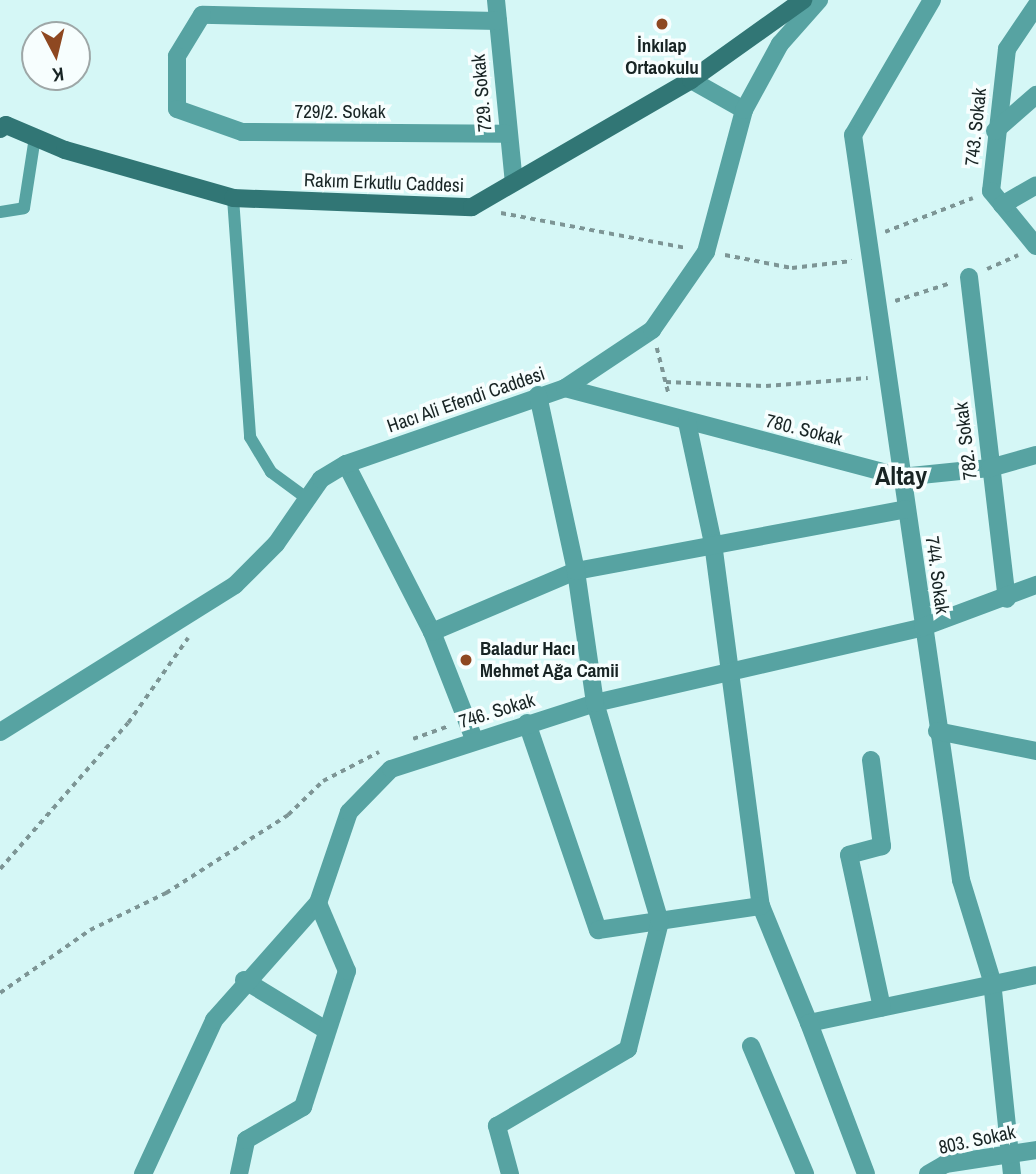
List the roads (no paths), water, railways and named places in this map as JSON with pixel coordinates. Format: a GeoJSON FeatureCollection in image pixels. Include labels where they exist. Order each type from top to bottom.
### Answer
{"type":"FeatureCollection","features":[{"type":"Feature","properties":{"kind":"main road","name":"Rakım Erkutlu Caddesi"},"geometry":{"type":"LineString","coordinates":[[2,124],[35,137],[233,198],[472,207],[691,80],[803,0]]}},
{"type":"Feature","properties":{"kind":"street","name":"729. Sokak"},"geometry":{"type":"LineString","coordinates":[[496,0],[506,134],[514,182]]}},
{"type":"Feature","properties":{"kind":"street","name":"Hacı Ali Efendi Caddesi"},"geometry":{"type":"LineString","coordinates":[[0,732],[235,585],[276,544],[305,497],[346,464],[538,395],[565,388],[652,330],[706,252],[744,110],[780,44],[819,0]]}},
{"type":"Feature","properties":{"kind":"street","name":"744. Sokak"},"geometry":{"type":"LineString","coordinates":[[932,0],[853,135],[873,259],[937,731],[961,880],[992,981],[1012,1151],[1012,1174]]}},
{"type":"Feature","properties":{"kind":"street","name":"743. Sokak"},"geometry":{"type":"LineString","coordinates":[[997,198],[996,131],[1007,49],[1036,6]]}},
{"type":"Feature","properties":{"kind":"street","name":"729/2. Sokak"},"geometry":{"type":"LineString","coordinates":[[498,21],[202,15],[177,56],[177,109],[242,132],[506,134]]}},
{"type":"Feature","properties":{"kind":"street"},"geometry":{"type":"LineString","coordinates":[[691,80],[744,110]]}},
{"type":"Feature","properties":{"kind":"street"},"geometry":{"type":"LineString","coordinates":[[996,131],[1036,95]]}},
{"type":"Feature","properties":{"kind":"street"},"geometry":{"type":"LineString","coordinates":[[1036,185],[997,198],[1036,246]]}},
{"type":"Feature","properties":{"kind":"street","name":"782. Sokak"},"geometry":{"type":"LineString","coordinates":[[969,277],[1007,599]]}},
{"type":"Feature","properties":{"kind":"street","name":"780. Sokak"},"geometry":{"type":"LineString","coordinates":[[565,388],[901,477],[990,468],[1036,455]]}},
{"type":"Feature","properties":{"kind":"street"},"geometry":{"type":"LineString","coordinates":[[510,1174],[497,1126],[628,1049],[660,922],[595,703],[576,571],[538,395]]}},
{"type":"Feature","properties":{"kind":"street"},"geometry":{"type":"LineString","coordinates":[[681,420],[713,543],[761,906],[866,1174]]}},
{"type":"Feature","properties":{"kind":"street"},"geometry":{"type":"LineString","coordinates":[[346,464],[432,632],[474,739]]}},
{"type":"Feature","properties":{"kind":"street"},"geometry":{"type":"LineString","coordinates":[[432,632],[576,571],[713,543],[906,509]]}},
{"type":"Feature","properties":{"kind":"street","name":"746. Sokak"},"geometry":{"type":"LineString","coordinates":[[143,1174],[165,1132],[214,1020],[244,980],[318,903],[349,812],[391,769],[474,739],[595,703],[731,667],[923,627],[1007,599],[1036,585]]}},
{"type":"Feature","properties":{"kind":"street"},"geometry":{"type":"LineString","coordinates":[[527,723],[598,930],[761,906]]}},
{"type":"Feature","properties":{"kind":"street"},"geometry":{"type":"LineString","coordinates":[[937,731],[1036,751]]}},
{"type":"Feature","properties":{"kind":"street"},"geometry":{"type":"LineString","coordinates":[[871,761],[882,846],[849,855],[882,1007]]}},
{"type":"Feature","properties":{"kind":"street"},"geometry":{"type":"LineString","coordinates":[[239,1174],[246,1140],[303,1107],[326,1030],[348,971],[318,903]]}},
{"type":"Feature","properties":{"kind":"street"},"geometry":{"type":"LineString","coordinates":[[809,1023],[992,981],[1036,975]]}},
{"type":"Feature","properties":{"kind":"street"},"geometry":{"type":"LineString","coordinates":[[244,980],[326,1030]]}},
{"type":"Feature","properties":{"kind":"street"},"geometry":{"type":"LineString","coordinates":[[751,1045],[805,1174]]}},
{"type":"Feature","properties":{"kind":"street","name":"803. Sokak"},"geometry":{"type":"LineString","coordinates":[[928,1174],[945,1164],[1012,1151],[1036,1150]]}},
{"type":"Feature","properties":{"kind":"lane"},"geometry":{"type":"LineString","coordinates":[[0,212],[24,208],[35,137]]}},
{"type":"Feature","properties":{"kind":"lane"},"geometry":{"type":"LineString","coordinates":[[233,198],[250,437],[271,472],[305,497]]}},
{"type":"Feature","properties":{"kind":"place","name":"İnkılap Ortaokulu"},"geometry":{"type":"Point","coordinates":[662,24]}},
{"type":"Feature","properties":{"kind":"place","name":"Baladur Hacı Mehmet Ağa Camii"},"geometry":{"type":"Point","coordinates":[466,660]}},
{"type":"Feature","properties":{"kind":"district","name":"Altay"},"geometry":{"type":"Point","coordinates":[901,476]}}]}
